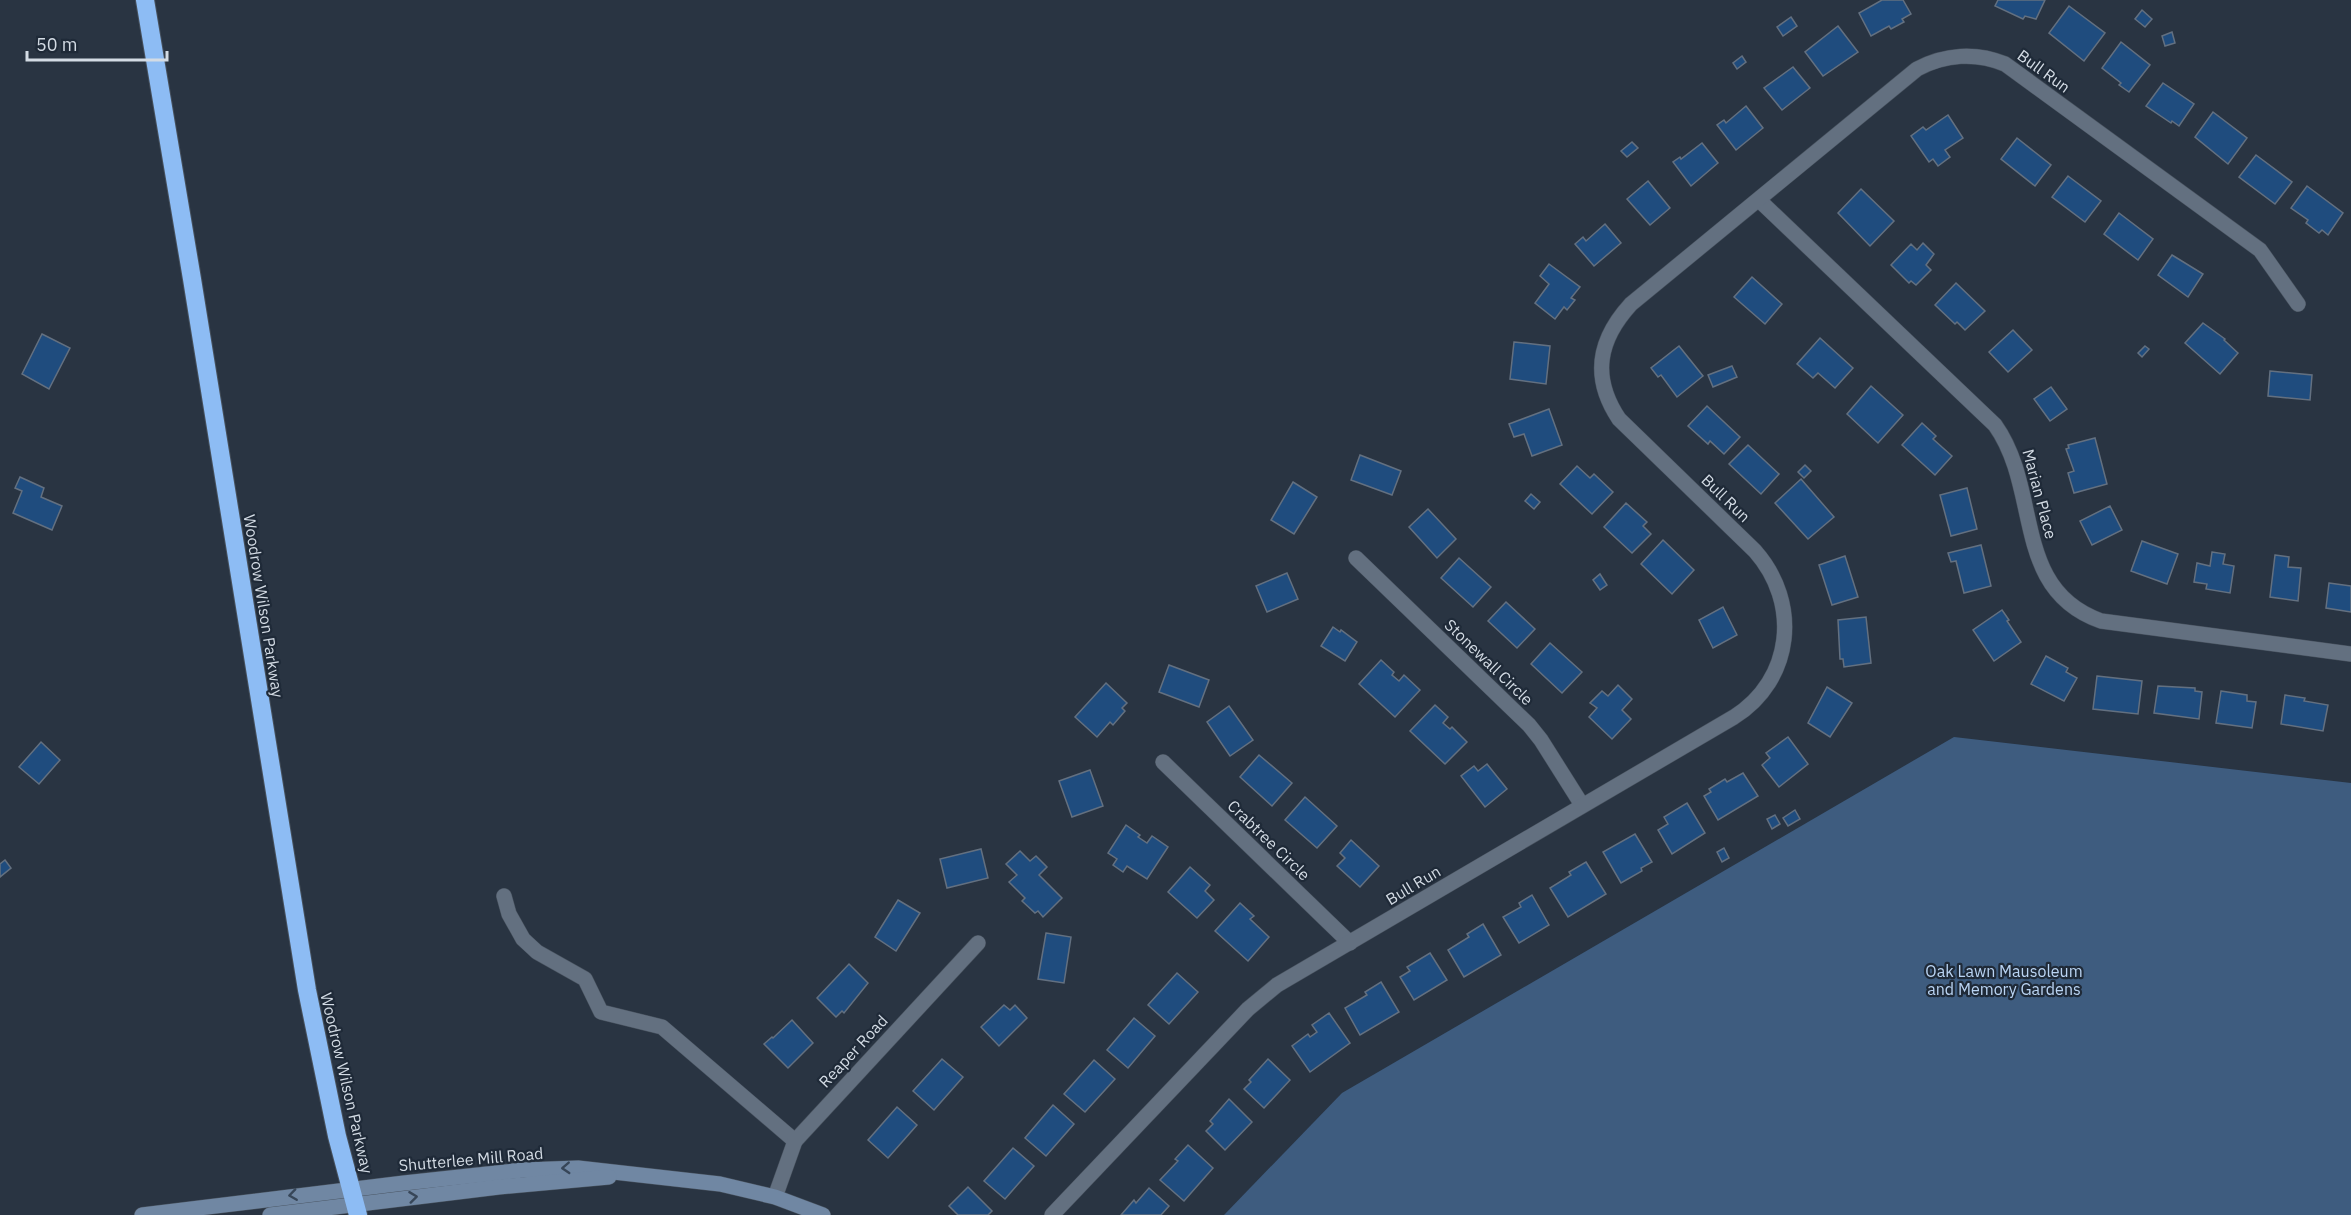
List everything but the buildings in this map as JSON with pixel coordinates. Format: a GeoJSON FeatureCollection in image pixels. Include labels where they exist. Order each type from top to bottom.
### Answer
{"type":"FeatureCollection","features":[{"type":"Feature","properties":{"kind":"highway","name":"Woodrow Wilson Parkway"},"geometry":{"type":"LineString","coordinates":[[145,0],[307,990],[337,1136],[355,1203]]}},
{"type":"Feature","properties":{"kind":"street","name":"Bull Run"},"geometry":{"type":"LineString","coordinates":[[1052,1215],[1255,1003],[1277,985],[1748,707],[1766,688],[1781,656],[1785,639],[1785,613],[1780,592],[1770,570],[1755,551],[1619,419],[1607,399],[1601,370],[1604,347],[1618,319],[1631,304],[1917,69],[1944,58],[1961,56],[1981,57],[2005,64],[2260,250],[2298,304]]}},
{"type":"Feature","properties":{"kind":"street","name":"Marian Place"},"geometry":{"type":"LineString","coordinates":[[1759,200],[1995,425],[2014,462],[2043,573],[2053,589],[2070,606],[2101,621],[2351,654]]}},
{"type":"Feature","properties":{"kind":"street","name":"Stonewall Circle"},"geometry":{"type":"LineString","coordinates":[[1356,558],[1529,725],[1582,805]]}},
{"type":"Feature","properties":{"kind":"street","name":"Crabtree Circle"},"geometry":{"type":"LineString","coordinates":[[1163,762],[1350,943]]}},
{"type":"Feature","properties":{"kind":"street"},"geometry":{"type":"LineString","coordinates":[[504,896],[509,914],[523,939],[537,952],[585,979],[601,1012],[662,1027],[795,1141]]}},
{"type":"Feature","properties":{"kind":"street","name":"Reaper Road"},"geometry":{"type":"LineString","coordinates":[[776,1197],[795,1141],[978,943]]}},
{"type":"Feature","properties":{"kind":"street","name":"Shutterlee Mill Road"},"geometry":{"type":"LineString","coordinates":[[270,1215],[488,1188],[593,1180],[624,1174],[720,1184],[776,1197],[823,1215]]}},
{"type":"Feature","properties":{"kind":"street","name":"Shutterlee Mill Road"},"geometry":{"type":"LineString","coordinates":[[142,1215],[355,1203]]}},
{"type":"Feature","properties":{"kind":"green space","name":"Oak Lawn Mausoleum and Memory Gardens"},"geometry":{"type":"Polygon","coordinates":[[[1954,737],[2351,783],[2351,1215],[1224,1215],[1342,1093],[1954,737]]]}}]}
